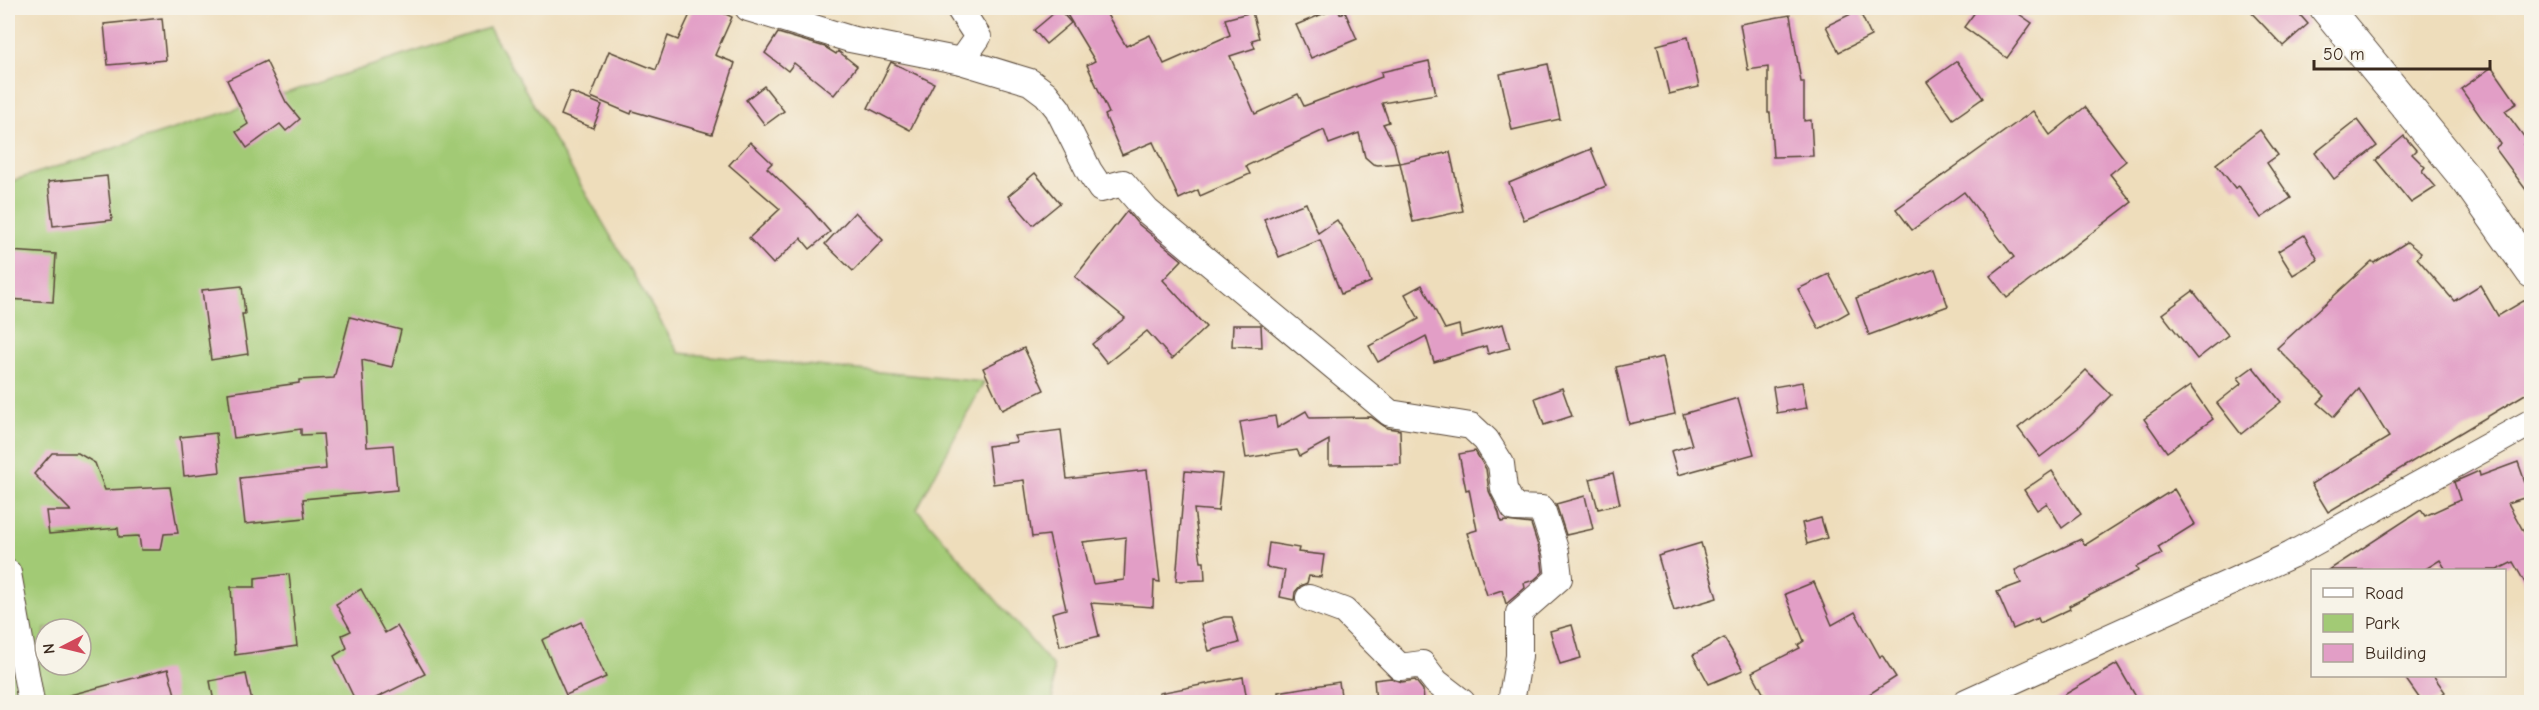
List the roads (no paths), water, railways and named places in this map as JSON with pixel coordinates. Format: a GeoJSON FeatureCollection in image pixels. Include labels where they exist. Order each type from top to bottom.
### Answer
{"type":"FeatureCollection","features":[{"type":"Feature","properties":{"kind":"main road"},"geometry":{"type":"LineString","coordinates":[[2326,8],[2468,181],[2532,272]]}},
{"type":"Feature","properties":{"kind":"street"},"geometry":{"type":"LineString","coordinates":[[748,8],[850,39],[961,61],[1030,82],[1046,94],[1058,109],[1089,171],[1101,189],[1123,183],[1147,211],[1390,413],[1471,426],[1486,440],[1501,464],[1504,489],[1514,508],[1542,509],[1556,552],[1559,578],[1519,613],[1518,656],[1511,702]]}},
{"type":"Feature","properties":{"kind":"street"},"geometry":{"type":"LineString","coordinates":[[959,8],[978,37],[961,61]]}},
{"type":"Feature","properties":{"kind":"street"},"geometry":{"type":"LineString","coordinates":[[1966,702],[2291,555],[2532,422]]}},
{"type":"Feature","properties":{"kind":"street"},"geometry":{"type":"LineString","coordinates":[[8,573],[31,702]]}},
{"type":"Feature","properties":{"kind":"street"},"geometry":{"type":"LineString","coordinates":[[1309,598],[1344,611],[1400,667],[1422,664],[1436,682],[1462,702]]}}]}
